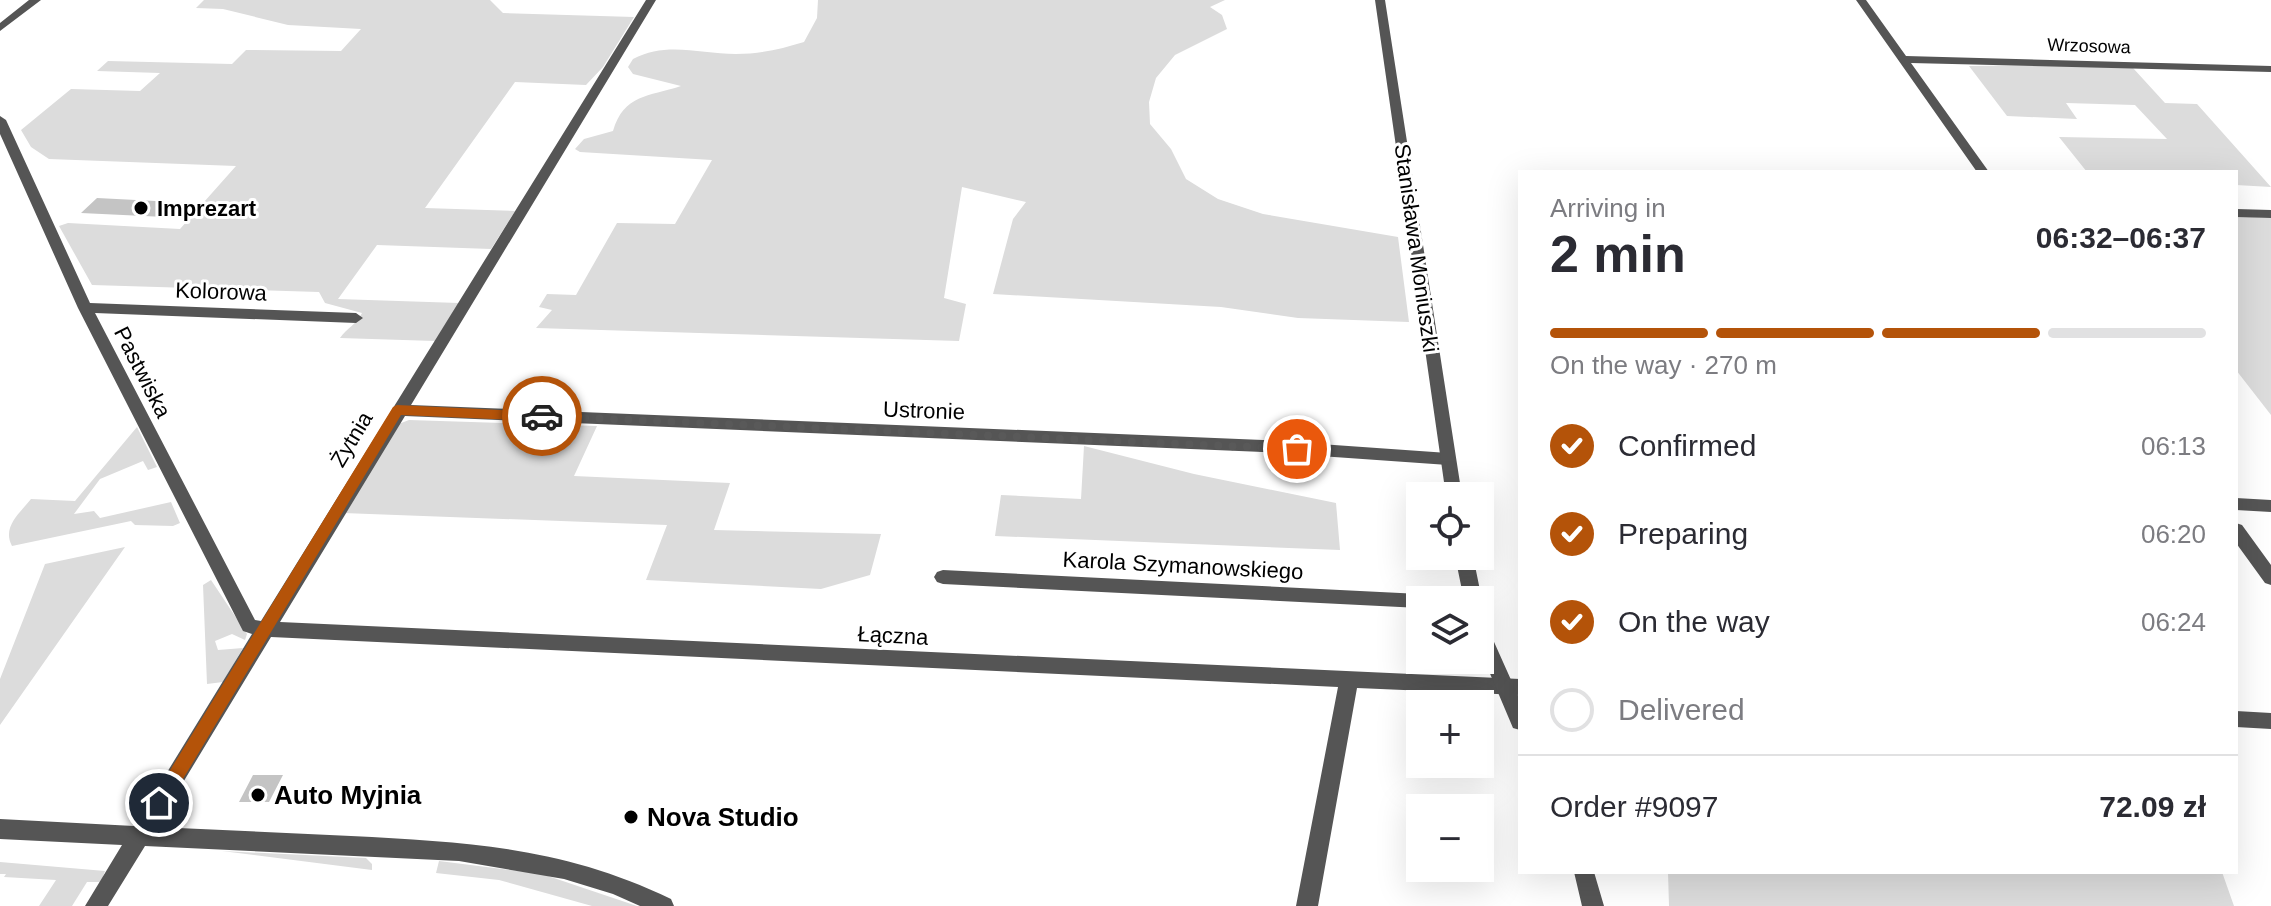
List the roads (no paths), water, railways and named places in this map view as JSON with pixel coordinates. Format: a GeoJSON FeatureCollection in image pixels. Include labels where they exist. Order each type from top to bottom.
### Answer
{"type":"FeatureCollection","features":[{"type":"Feature","properties":{"kind":"street"},"geometry":{"type":"LineString","coordinates":[[0,28],[36,0]]}},
{"type":"Feature","properties":{"kind":"street","name":"Żytnia"},"geometry":{"type":"LineString","coordinates":[[96,906],[397,410],[651,0]]}},
{"type":"Feature","properties":{"kind":"street","name":"Stanisława Moniuszki"},"geometry":{"type":"LineString","coordinates":[[1380,0],[1452,482]]}},
{"type":"Feature","properties":{"kind":"street"},"geometry":{"type":"LineString","coordinates":[[1861,0],[1982,170]]}},
{"type":"Feature","properties":{"kind":"street","name":"Wrzosowa"},"geometry":{"type":"LineString","coordinates":[[1905,59],[2271,69]]}},
{"type":"Feature","properties":{"kind":"street","name":"Pastwiska"},"geometry":{"type":"LineString","coordinates":[[0,120],[85,308],[249,626],[264,629]]}},
{"type":"Feature","properties":{"kind":"street"},"geometry":{"type":"LineString","coordinates":[[2238,213],[2271,214]]}},
{"type":"Feature","properties":{"kind":"street","name":"Kolorowa"},"geometry":{"type":"LineString","coordinates":[[85,308],[356,318]]}},
{"type":"Feature","properties":{"kind":"street","name":"Ustronie"},"geometry":{"type":"LineString","coordinates":[[397,410],[1263,446],[1448,459]]}},
{"type":"Feature","properties":{"kind":"street"},"geometry":{"type":"LineString","coordinates":[[2238,504],[2271,506]]}},
{"type":"Feature","properties":{"kind":"street"},"geometry":{"type":"LineString","coordinates":[[2238,533],[2271,578]]}},
{"type":"Feature","properties":{"kind":"street","name":"Karola Szymanowskiego"},"geometry":{"type":"LineString","coordinates":[[943,577],[1406,600]]}},
{"type":"Feature","properties":{"kind":"street","name":"Łączna"},"geometry":{"type":"LineString","coordinates":[[264,629],[1511,686]]}},
{"type":"Feature","properties":{"kind":"street"},"geometry":{"type":"LineString","coordinates":[[1494,655],[1511,686],[1518,714]]}},
{"type":"Feature","properties":{"kind":"street"},"geometry":{"type":"LineString","coordinates":[[1307,906],[1349,680]]}},
{"type":"Feature","properties":{"kind":"street"},"geometry":{"type":"LineString","coordinates":[[2238,719],[2271,721]]}},
{"type":"Feature","properties":{"kind":"street"},"geometry":{"type":"LineString","coordinates":[[0,829],[459,851],[521,858],[630,889],[663,906]]}},
{"type":"Feature","properties":{"kind":"street"},"geometry":{"type":"LineString","coordinates":[[1585,874],[1593,906]]}},
{"type":"Feature","properties":{"kind":"place","name":"Imprezart"},"geometry":{"type":"Point","coordinates":[141,208]}},
{"type":"Feature","properties":{"kind":"place","name":"Auto Myjnia"},"geometry":{"type":"Point","coordinates":[258,795]}},
{"type":"Feature","properties":{"kind":"place","name":"Nova Studio"},"geometry":{"type":"Point","coordinates":[631,817]}}]}
